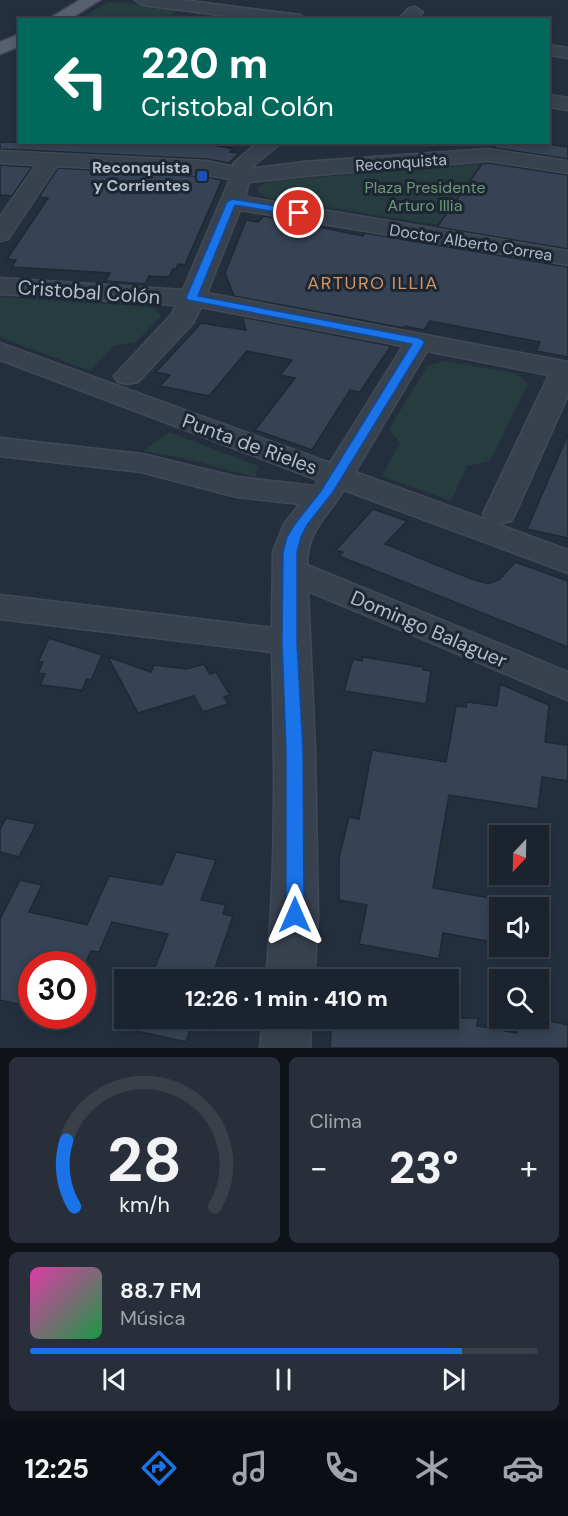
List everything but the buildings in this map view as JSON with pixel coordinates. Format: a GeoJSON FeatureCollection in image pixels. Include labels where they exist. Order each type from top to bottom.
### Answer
{"type":"FeatureCollection","features":[{"type":"Feature","properties":{"kind":"main road"},"geometry":{"type":"LineString","coordinates":[[59,18],[92,0]]}},
{"type":"Feature","properties":{"kind":"street"},"geometry":{"type":"LineString","coordinates":[[144,0],[284,18]]}},
{"type":"Feature","properties":{"kind":"street"},"geometry":{"type":"LineString","coordinates":[[181,18],[197,7]]}},
{"type":"Feature","properties":{"kind":"street"},"geometry":{"type":"LineString","coordinates":[[550,50],[568,52]]}},
{"type":"Feature","properties":{"kind":"street"},"geometry":{"type":"LineString","coordinates":[[550,101],[568,104]]}},
{"type":"Feature","properties":{"kind":"street","name":"Reconquista"},"geometry":{"type":"LineString","coordinates":[[0,157],[252,170],[304,169],[488,155],[568,167]]}},
{"type":"Feature","properties":{"kind":"street"},"geometry":{"type":"LineString","coordinates":[[0,234],[51,160]]}},
{"type":"Feature","properties":{"kind":"street"},"geometry":{"type":"LineString","coordinates":[[128,376],[184,317],[252,170]]}},
{"type":"Feature","properties":{"kind":"street","name":"Doctor Alberto Correa"},"geometry":{"type":"LineString","coordinates":[[252,170],[568,258]]}},
{"type":"Feature","properties":{"kind":"street","name":"Cristobal Colón"},"geometry":{"type":"LineString","coordinates":[[0,286],[192,298],[567,370]]}},
{"type":"Feature","properties":{"kind":"street"},"geometry":{"type":"LineString","coordinates":[[291,969],[295,915],[295,750],[290,642],[290,552],[294,537],[330,486],[419,342]]}},
{"type":"Feature","properties":{"kind":"street","name":"Punta de Rieles"},"geometry":{"type":"LineString","coordinates":[[0,351],[330,486],[568,562]]}},
{"type":"Feature","properties":{"kind":"street"},"geometry":{"type":"LineString","coordinates":[[499,514],[567,370]]}},
{"type":"Feature","properties":{"kind":"street"},"geometry":{"type":"LineString","coordinates":[[0,447],[142,463],[237,488],[330,486]]}},
{"type":"Feature","properties":{"kind":"street","name":"Domingo Balaguer"},"geometry":{"type":"LineString","coordinates":[[290,571],[568,687]]}},
{"type":"Feature","properties":{"kind":"street"},"geometry":{"type":"LineString","coordinates":[[0,607],[290,642]]}},
{"type":"Feature","properties":{"kind":"street"},"geometry":{"type":"LineString","coordinates":[[285,1048],[286,1029]]}},
{"type":"Feature","properties":{"kind":"green space"},"geometry":{"type":"Polygon","coordinates":[[[121,2],[172,9],[176,12],[167,18],[81,18],[107,3],[121,2]]]}},
{"type":"Feature","properties":{"kind":"green space","name":"Plaza Presidente Arturo Illia"},"geometry":{"type":"Polygon","coordinates":[[[482,164],[438,225],[265,197],[257,190],[259,186],[270,181],[482,164]]]}},
{"type":"Feature","properties":{"kind":"green space"},"geometry":{"type":"Polygon","coordinates":[[[0,297],[153,307],[161,316],[136,342],[114,346],[90,371],[0,337],[0,297]]]}},
{"type":"Feature","properties":{"kind":"green space"},"geometry":{"type":"Polygon","coordinates":[[[447,361],[517,374],[528,384],[490,461],[467,466],[451,501],[382,476],[400,443],[389,429],[428,365],[447,361]]]}},
{"type":"Feature","properties":{"kind":"green space"},"geometry":{"type":"Polygon","coordinates":[[[169,432],[258,466],[255,477],[183,458],[143,451],[169,432]]]}},
{"type":"Feature","properties":{"kind":"place","name":"Reconquista y Corrientes"},"geometry":{"type":"Point","coordinates":[202,176]}},
{"type":"Feature","properties":{"kind":"district","name":"ARTURO ILLIA"},"geometry":{"type":"Point","coordinates":[373,283]}},
{"type":"Feature","properties":{"kind":"route"},"geometry":{"type":"LineString","coordinates":[[295,915],[295,750],[290,642],[290,552],[294,537],[349,458],[419,342],[192,298],[232,202],[299,213]]}}]}
